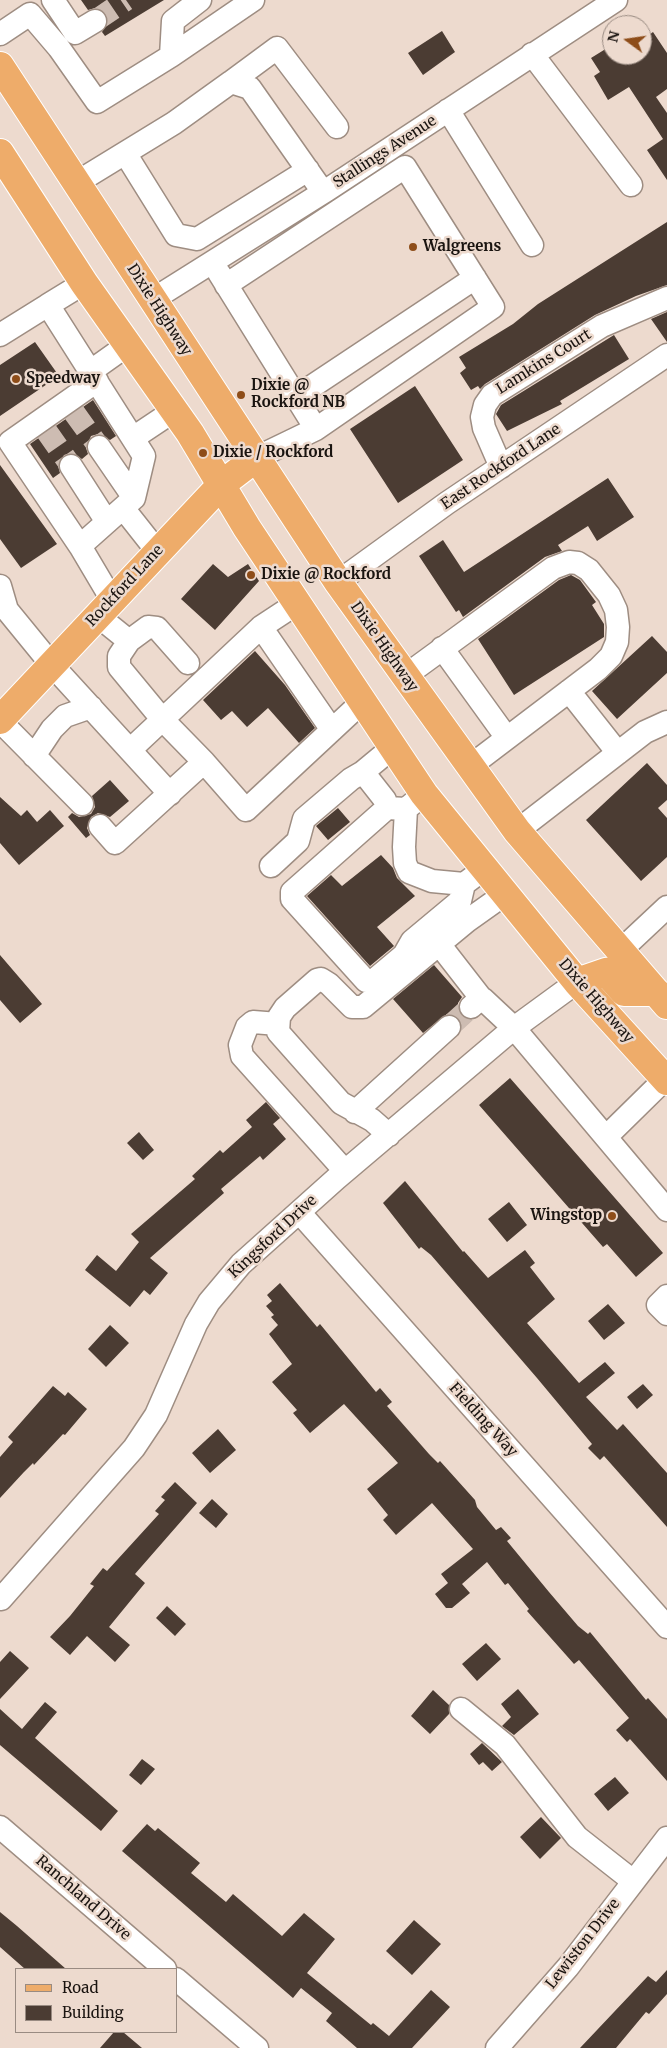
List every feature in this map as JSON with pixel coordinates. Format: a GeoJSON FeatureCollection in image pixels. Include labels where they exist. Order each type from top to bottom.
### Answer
{"type":"FeatureCollection","features":[{"type":"Feature","properties":{"kind":"main road","name":"Dixie Highway"},"geometry":{"type":"LineString","coordinates":[[0,66],[338,582],[469,767],[517,831],[661,998]]}},
{"type":"Feature","properties":{"kind":"main road","name":"Dixie Highway"},"geometry":{"type":"LineString","coordinates":[[1,156],[84,283],[175,410],[222,484],[247,528],[392,748],[406,804],[474,877],[505,894],[578,982],[666,1080]]}},
{"type":"Feature","properties":{"kind":"main road","name":"Rockford Lane"},"geometry":{"type":"LineString","coordinates":[[0,721],[157,551],[222,484],[256,458]]}},
{"type":"Feature","properties":{"kind":"main road"},"geometry":{"type":"LineString","coordinates":[[578,982],[606,972],[624,992],[661,998]]}},
{"type":"Feature","properties":{"kind":"street"},"geometry":{"type":"LineString","coordinates":[[0,34],[26,7],[52,0],[75,32],[95,21]]}},
{"type":"Feature","properties":{"kind":"street"},"geometry":{"type":"LineString","coordinates":[[171,56],[173,21],[200,0]]}},
{"type":"Feature","properties":{"kind":"street"},"geometry":{"type":"LineString","coordinates":[[26,7],[60,48],[97,102],[171,56],[253,0]]}},
{"type":"Feature","properties":{"kind":"street","name":"Stallings Avenue"},"geometry":{"type":"LineString","coordinates":[[152,300],[323,192],[616,0]]}},
{"type":"Feature","properties":{"kind":"street"},"geometry":{"type":"LineString","coordinates":[[76,183],[174,123],[277,48],[338,127]]}},
{"type":"Feature","properties":{"kind":"street"},"geometry":{"type":"LineString","coordinates":[[532,54],[631,184]]}},
{"type":"Feature","properties":{"kind":"street"},"geometry":{"type":"LineString","coordinates":[[231,82],[250,88],[323,192]]}},
{"type":"Feature","properties":{"kind":"street"},"geometry":{"type":"LineString","coordinates":[[448,110],[532,245]]}},
{"type":"Feature","properties":{"kind":"street"},"geometry":{"type":"LineString","coordinates":[[125,153],[176,235],[197,239],[308,170]]}},
{"type":"Feature","properties":{"kind":"street"},"geometry":{"type":"LineString","coordinates":[[226,285],[405,167],[493,307],[316,429],[256,458]]}},
{"type":"Feature","properties":{"kind":"street"},"geometry":{"type":"LineString","coordinates":[[212,262],[316,429]]}},
{"type":"Feature","properties":{"kind":"street"},"geometry":{"type":"LineString","coordinates":[[296,397],[475,278]]}},
{"type":"Feature","properties":{"kind":"street"},"geometry":{"type":"LineString","coordinates":[[0,335],[84,283]]}},
{"type":"Feature","properties":{"kind":"street","name":"Lamkins Court"},"geometry":{"type":"LineString","coordinates":[[501,466],[484,428],[482,417],[485,405],[492,395],[602,326],[667,298]]}},
{"type":"Feature","properties":{"kind":"street"},"geometry":{"type":"LineString","coordinates":[[48,305],[144,456],[121,509],[80,546]]}},
{"type":"Feature","properties":{"kind":"street"},"geometry":{"type":"LineString","coordinates":[[129,344],[94,376],[70,406],[42,425],[5,434],[80,546],[105,608],[129,641]]}},
{"type":"Feature","properties":{"kind":"street","name":"East Rockford Lane"},"geometry":{"type":"LineString","coordinates":[[338,582],[501,466],[667,355]]}},
{"type":"Feature","properties":{"kind":"street"},"geometry":{"type":"LineString","coordinates":[[133,438],[175,410]]}},
{"type":"Feature","properties":{"kind":"street"},"geometry":{"type":"LineString","coordinates":[[99,447],[121,509]]}},
{"type":"Feature","properties":{"kind":"street"},"geometry":{"type":"LineString","coordinates":[[70,466],[121,509],[157,551]]}},
{"type":"Feature","properties":{"kind":"street"},"geometry":{"type":"LineString","coordinates":[[405,676],[553,568],[570,562],[578,563],[589,570],[609,595],[616,610],[618,627],[617,642],[611,656],[598,669],[469,767]]}},
{"type":"Feature","properties":{"kind":"street"},"geometry":{"type":"LineString","coordinates":[[0,586],[4,613],[170,794]]}},
{"type":"Feature","properties":{"kind":"street"},"geometry":{"type":"LineString","coordinates":[[130,750],[261,627],[296,604]]}},
{"type":"Feature","properties":{"kind":"street"},"geometry":{"type":"LineString","coordinates":[[188,663],[157,628],[148,627],[129,641],[119,656],[119,667],[162,719],[204,762],[246,810],[361,703]]}},
{"type":"Feature","properties":{"kind":"street"},"geometry":{"type":"LineString","coordinates":[[261,627],[332,730]]}},
{"type":"Feature","properties":{"kind":"street"},"geometry":{"type":"LineString","coordinates":[[442,648],[507,738]]}},
{"type":"Feature","properties":{"kind":"street"},"geometry":{"type":"LineString","coordinates":[[569,691],[618,753]]}},
{"type":"Feature","properties":{"kind":"street"},"geometry":{"type":"LineString","coordinates":[[34,756],[52,729],[65,716],[91,707]]}},
{"type":"Feature","properties":{"kind":"street"},"geometry":{"type":"LineString","coordinates":[[0,721],[82,804]]}},
{"type":"Feature","properties":{"kind":"street"},"geometry":{"type":"LineString","coordinates":[[517,831],[645,732],[667,722]]}},
{"type":"Feature","properties":{"kind":"street"},"geometry":{"type":"LineString","coordinates":[[271,866],[298,841],[304,820],[351,779],[363,772],[392,748]]}},
{"type":"Feature","properties":{"kind":"street"},"geometry":{"type":"LineString","coordinates":[[100,826],[115,843],[204,762]]}},
{"type":"Feature","properties":{"kind":"street"},"geometry":{"type":"LineString","coordinates":[[363,772],[385,800],[406,804]]}},
{"type":"Feature","properties":{"kind":"street"},"geometry":{"type":"LineString","coordinates":[[406,804],[292,892],[292,899],[366,981],[373,981],[404,956],[412,942],[460,901],[474,877]]}},
{"type":"Feature","properties":{"kind":"street"},"geometry":{"type":"LineString","coordinates":[[406,804],[404,847],[405,863],[409,872],[432,881],[474,877]]}},
{"type":"Feature","properties":{"kind":"street"},"geometry":{"type":"LineString","coordinates":[[389,1135],[372,1120],[341,1103],[278,1032],[279,1016],[284,1008],[321,979],[334,988],[352,1007],[363,1006],[439,944],[505,894]]}},
{"type":"Feature","properties":{"kind":"street"},"geometry":{"type":"LineString","coordinates":[[620,951],[667,907]]}},
{"type":"Feature","properties":{"kind":"street"},"geometry":{"type":"LineString","coordinates":[[439,944],[476,1002],[487,1001],[514,1028],[667,1210]]}},
{"type":"Feature","properties":{"kind":"street","name":"Kingsford Drive"},"geometry":{"type":"LineString","coordinates":[[1,1599],[134,1448],[156,1415],[196,1324],[220,1288],[243,1262],[345,1171],[514,1028],[578,982]]}},
{"type":"Feature","properties":{"kind":"street"},"geometry":{"type":"LineString","coordinates":[[278,1024],[253,1022],[247,1027],[240,1045],[242,1056],[345,1171]]}},
{"type":"Feature","properties":{"kind":"street"},"geometry":{"type":"LineString","coordinates":[[355,1112],[449,1027]]}},
{"type":"Feature","properties":{"kind":"street"},"geometry":{"type":"LineString","coordinates":[[606,1137],[666,1080]]}},
{"type":"Feature","properties":{"kind":"street","name":"Fielding Way"},"geometry":{"type":"LineString","coordinates":[[299,1212],[667,1627]]}},
{"type":"Feature","properties":{"kind":"street"},"geometry":{"type":"LineString","coordinates":[[667,1296],[658,1305],[667,1314]]}},
{"type":"Feature","properties":{"kind":"street"},"geometry":{"type":"LineString","coordinates":[[461,1709],[505,1745],[577,1837],[632,1881]]}},
{"type":"Feature","properties":{"kind":"street","name":"Ranchland Drive"},"geometry":{"type":"LineString","coordinates":[[0,1827],[164,1968]]}},
{"type":"Feature","properties":{"kind":"street","name":"Lewiston Drive"},"geometry":{"type":"LineString","coordinates":[[497,2048],[568,1966],[667,1838]]}},
{"type":"Feature","properties":{"kind":"street"},"geometry":{"type":"LineString","coordinates":[[178,1981],[257,2048]]}},
{"type":"Feature","properties":{"kind":"building"},"geometry":{"type":"Polygon","coordinates":[[[81,0],[164,0],[105,36],[102,32],[108,21],[106,14],[95,8],[88,10],[81,0]]]}},
{"type":"Feature","properties":{"kind":"building"},"geometry":{"type":"Polygon","coordinates":[[[442,31],[455,52],[423,75],[408,53],[442,31]]]}},
{"type":"Feature","properties":{"kind":"building"},"geometry":{"type":"Polygon","coordinates":[[[652,33],[667,53],[667,89],[656,97],[667,113],[667,180],[647,150],[663,139],[629,87],[608,100],[594,76],[600,72],[591,58],[602,51],[602,65],[652,65],[652,33]]]}},
{"type":"Feature","properties":{"kind":"building"},"geometry":{"type":"Polygon","coordinates":[[[667,222],[667,285],[636,296],[595,315],[480,389],[478,386],[471,390],[460,373],[466,368],[459,357],[513,324],[538,304],[667,222]]]}},
{"type":"Feature","properties":{"kind":"building"},"geometry":{"type":"Polygon","coordinates":[[[667,312],[667,342],[651,319],[667,312]]]}},
{"type":"Feature","properties":{"kind":"building"},"geometry":{"type":"Polygon","coordinates":[[[614,335],[629,359],[560,401],[562,404],[507,431],[496,414],[501,405],[614,335]]]}},
{"type":"Feature","properties":{"kind":"building"},"geometry":{"type":"Polygon","coordinates":[[[35,342],[59,376],[0,416],[0,365],[35,342]]]}},
{"type":"Feature","properties":{"kind":"building"},"geometry":{"type":"Polygon","coordinates":[[[415,386],[463,460],[398,503],[350,429],[415,386]]]}},
{"type":"Feature","properties":{"kind":"building"},"geometry":{"type":"Polygon","coordinates":[[[93,400],[116,436],[110,440],[98,434],[91,436],[86,448],[88,454],[82,459],[71,453],[64,455],[58,466],[60,473],[53,478],[30,444],[93,400]]]}},
{"type":"Feature","properties":{"kind":"building"},"geometry":{"type":"Polygon","coordinates":[[[0,465],[57,544],[21,568],[0,539],[0,465]]]}},
{"type":"Feature","properties":{"kind":"building"},"geometry":{"type":"Polygon","coordinates":[[[608,478],[634,517],[597,541],[588,526],[558,545],[562,551],[545,557],[463,617],[459,610],[456,612],[419,556],[443,540],[464,572],[608,478]]]}},
{"type":"Feature","properties":{"kind":"building"},"geometry":{"type":"Polygon","coordinates":[[[213,564],[228,577],[248,564],[259,581],[215,630],[181,599],[213,564]]]}},
{"type":"Feature","properties":{"kind":"building"},"geometry":{"type":"Polygon","coordinates":[[[571,575],[580,580],[596,602],[592,605],[604,624],[604,637],[514,695],[478,639],[559,580],[571,575]]]}},
{"type":"Feature","properties":{"kind":"building"},"geometry":{"type":"Polygon","coordinates":[[[652,636],[667,652],[667,673],[617,719],[592,691],[652,636]]]}},
{"type":"Feature","properties":{"kind":"building"},"geometry":{"type":"Polygon","coordinates":[[[255,651],[285,685],[315,728],[299,743],[268,708],[247,727],[232,711],[221,720],[203,700],[255,651]]]}},
{"type":"Feature","properties":{"kind":"building"},"geometry":{"type":"Polygon","coordinates":[[[647,763],[667,785],[667,800],[658,808],[667,818],[667,857],[641,881],[586,820],[647,763]]]}},
{"type":"Feature","properties":{"kind":"building"},"geometry":{"type":"Polygon","coordinates":[[[110,780],[129,801],[110,817],[98,813],[91,817],[87,828],[90,835],[86,838],[68,817],[72,813],[79,817],[91,814],[95,807],[92,796],[110,780]]]}},
{"type":"Feature","properties":{"kind":"building"},"geometry":{"type":"Polygon","coordinates":[[[0,797],[21,816],[27,810],[37,822],[50,810],[64,826],[19,865],[0,843],[0,797]]]}},
{"type":"Feature","properties":{"kind":"building"},"geometry":{"type":"Polygon","coordinates":[[[338,808],[350,822],[328,840],[316,826],[338,808]]]}},
{"type":"Feature","properties":{"kind":"building"},"geometry":{"type":"Polygon","coordinates":[[[381,855],[393,868],[397,878],[415,896],[377,927],[394,946],[370,966],[307,896],[331,875],[342,886],[381,855]]]}},
{"type":"Feature","properties":{"kind":"building"},"geometry":{"type":"Polygon","coordinates":[[[0,955],[42,1004],[20,1023],[0,1000],[0,955]]]}},
{"type":"Feature","properties":{"kind":"building"},"geometry":{"type":"Polygon","coordinates":[[[434,965],[462,997],[458,1003],[458,1010],[462,1016],[472,1020],[462,1029],[458,1018],[447,1014],[423,1033],[393,999],[434,965]]]}},
{"type":"Feature","properties":{"kind":"building"},"geometry":{"type":"Polygon","coordinates":[[[510,1078],[663,1253],[636,1277],[607,1244],[603,1247],[479,1105],[510,1078]]]}},
{"type":"Feature","properties":{"kind":"building"},"geometry":{"type":"Polygon","coordinates":[[[266,1102],[280,1118],[273,1124],[286,1139],[263,1160],[260,1156],[221,1189],[224,1193],[150,1258],[168,1273],[150,1295],[144,1290],[130,1307],[85,1270],[97,1255],[116,1271],[139,1242],[131,1234],[195,1179],[192,1176],[220,1150],[223,1153],[252,1127],[246,1120],[266,1102]]]}},
{"type":"Feature","properties":{"kind":"building"},"geometry":{"type":"Polygon","coordinates":[[[139,1132],[154,1150],[143,1160],[127,1143],[139,1132]]]}},
{"type":"Feature","properties":{"kind":"building"},"geometry":{"type":"Polygon","coordinates":[[[405,1181],[463,1252],[488,1278],[525,1250],[535,1263],[530,1267],[555,1299],[527,1323],[579,1383],[605,1362],[615,1373],[586,1397],[617,1430],[623,1424],[667,1473],[667,1527],[604,1456],[600,1460],[588,1448],[592,1444],[537,1378],[431,1255],[421,1247],[419,1249],[383,1203],[405,1181]]]}},
{"type":"Feature","properties":{"kind":"building"},"geometry":{"type":"Polygon","coordinates":[[[509,1202],[527,1225],[507,1242],[488,1219],[509,1202]]]}},
{"type":"Feature","properties":{"kind":"building"},"geometry":{"type":"Polygon","coordinates":[[[280,1283],[317,1327],[320,1324],[376,1392],[380,1388],[392,1402],[387,1406],[429,1454],[438,1463],[440,1461],[475,1500],[477,1507],[496,1530],[501,1527],[511,1538],[507,1541],[578,1626],[588,1634],[590,1632],[646,1700],[648,1698],[667,1719],[667,1781],[630,1739],[627,1742],[616,1730],[629,1718],[579,1660],[574,1664],[527,1611],[529,1609],[508,1583],[505,1585],[487,1562],[462,1584],[470,1593],[452,1608],[446,1608],[435,1594],[448,1583],[441,1574],[473,1549],[432,1503],[396,1535],[383,1520],[388,1515],[367,1489],[398,1463],[344,1404],[310,1433],[293,1413],[297,1410],[272,1382],[292,1364],[269,1334],[278,1325],[271,1317],[274,1315],[266,1306],[272,1301],[267,1295],[280,1283]]]}},
{"type":"Feature","properties":{"kind":"building"},"geometry":{"type":"Polygon","coordinates":[[[608,1304],[625,1323],[604,1340],[588,1321],[608,1304]]]}},
{"type":"Feature","properties":{"kind":"building"},"geometry":{"type":"Polygon","coordinates":[[[110,1325],[129,1343],[106,1367],[88,1349],[110,1325]]]}},
{"type":"Feature","properties":{"kind":"building"},"geometry":{"type":"Polygon","coordinates":[[[643,1384],[653,1395],[637,1409],[627,1397],[643,1384]]]}},
{"type":"Feature","properties":{"kind":"building"},"geometry":{"type":"Polygon","coordinates":[[[53,1386],[65,1396],[68,1392],[87,1409],[65,1435],[63,1434],[34,1465],[33,1463],[0,1498],[0,1457],[13,1442],[8,1437],[53,1386]]]}},
{"type":"Feature","properties":{"kind":"building"},"geometry":{"type":"Polygon","coordinates":[[[218,1429],[236,1450],[210,1473],[192,1453],[218,1429]]]}},
{"type":"Feature","properties":{"kind":"building"},"geometry":{"type":"Polygon","coordinates":[[[175,1482],[197,1503],[135,1574],[145,1583],[109,1627],[130,1645],[115,1662],[87,1636],[70,1655],[50,1637],[94,1586],[90,1584],[103,1568],[107,1571],[159,1514],[155,1511],[165,1500],[161,1497],[175,1482]]]}},
{"type":"Feature","properties":{"kind":"building"},"geometry":{"type":"Polygon","coordinates":[[[212,1499],[228,1514],[216,1528],[199,1513],[212,1499]]]}},
{"type":"Feature","properties":{"kind":"building"},"geometry":{"type":"Polygon","coordinates":[[[167,1606],[186,1624],[175,1636],[156,1618],[167,1606]]]}},
{"type":"Feature","properties":{"kind":"building"},"geometry":{"type":"Polygon","coordinates":[[[486,1643],[501,1659],[477,1681],[462,1664],[486,1643]]]}},
{"type":"Feature","properties":{"kind":"building"},"geometry":{"type":"Polygon","coordinates":[[[10,1651],[29,1668],[0,1699],[0,1662],[10,1651]]]}},
{"type":"Feature","properties":{"kind":"building"},"geometry":{"type":"Polygon","coordinates":[[[518,1689],[539,1714],[514,1735],[502,1726],[511,1717],[501,1704],[518,1689]]]}},
{"type":"Feature","properties":{"kind":"building"},"geometry":{"type":"Polygon","coordinates":[[[433,1690],[449,1705],[449,1714],[430,1734],[411,1716],[433,1690]]]}},
{"type":"Feature","properties":{"kind":"building"},"geometry":{"type":"Polygon","coordinates":[[[45,1702],[57,1712],[35,1738],[118,1811],[101,1831],[0,1745],[0,1709],[22,1729],[45,1702]]]}},
{"type":"Feature","properties":{"kind":"building"},"geometry":{"type":"Polygon","coordinates":[[[482,1743],[502,1762],[492,1771],[483,1762],[479,1765],[470,1754],[482,1743]]]}},
{"type":"Feature","properties":{"kind":"building"},"geometry":{"type":"Polygon","coordinates":[[[142,1759],[155,1769],[141,1785],[129,1775],[142,1759]]]}},
{"type":"Feature","properties":{"kind":"building"},"geometry":{"type":"Polygon","coordinates":[[[615,1777],[629,1793],[608,1811],[594,1794],[615,1777]]]}},
{"type":"Feature","properties":{"kind":"building"},"geometry":{"type":"Polygon","coordinates":[[[541,1817],[561,1838],[540,1859],[520,1837],[541,1817]]]}},
{"type":"Feature","properties":{"kind":"building"},"geometry":{"type":"Polygon","coordinates":[[[147,1824],[155,1831],[158,1828],[200,1863],[191,1873],[226,1902],[233,1894],[282,1936],[304,1913],[335,1939],[307,1973],[371,2025],[373,2023],[389,2036],[431,1990],[450,2007],[412,2048],[357,2048],[326,2021],[332,2013],[301,1988],[293,1998],[122,1851],[147,1824]]]}},
{"type":"Feature","properties":{"kind":"building"},"geometry":{"type":"Polygon","coordinates":[[[0,1912],[65,1968],[24,1968],[0,1947],[0,1912]]]}},
{"type":"Feature","properties":{"kind":"building"},"geometry":{"type":"Polygon","coordinates":[[[414,1920],[441,1944],[412,1975],[386,1951],[414,1920]]]}},
{"type":"Feature","properties":{"kind":"building"},"geometry":{"type":"Polygon","coordinates":[[[667,1970],[667,1994],[649,2014],[646,2012],[616,2048],[580,2048],[648,1976],[656,1982],[667,1970]]]}},
{"type":"Feature","properties":{"kind":"building"},"geometry":{"type":"Polygon","coordinates":[[[113,2033],[124,2033],[142,2048],[100,2048],[113,2033]]]}},
{"type":"Feature","properties":{"kind":"tunnel"},"geometry":{"type":"LineString","coordinates":[[95,21],[126,0]]}},
{"type":"Feature","properties":{"kind":"tunnel"},"geometry":{"type":"LineString","coordinates":[[73,411],[99,447]]}},
{"type":"Feature","properties":{"kind":"tunnel"},"geometry":{"type":"LineString","coordinates":[[45,429],[71,466]]}},
{"type":"Feature","properties":{"kind":"tunnel"},"geometry":{"type":"LineString","coordinates":[[449,1027],[471,1007]]}},
{"type":"Feature","properties":{"kind":"place","name":"Walgreens"},"geometry":{"type":"Point","coordinates":[413,247]}},
{"type":"Feature","properties":{"kind":"place","name":"Speedway"},"geometry":{"type":"Point","coordinates":[16,379]}},
{"type":"Feature","properties":{"kind":"place","name":"Dixie @ Rockford NB"},"geometry":{"type":"Point","coordinates":[241,395]}},
{"type":"Feature","properties":{"kind":"place","name":"Dixie / Rockford"},"geometry":{"type":"Point","coordinates":[203,453]}},
{"type":"Feature","properties":{"kind":"place","name":"Dixie @ Rockford"},"geometry":{"type":"Point","coordinates":[251,575]}},
{"type":"Feature","properties":{"kind":"place","name":"Wingstop"},"geometry":{"type":"Point","coordinates":[612,1216]}}]}
